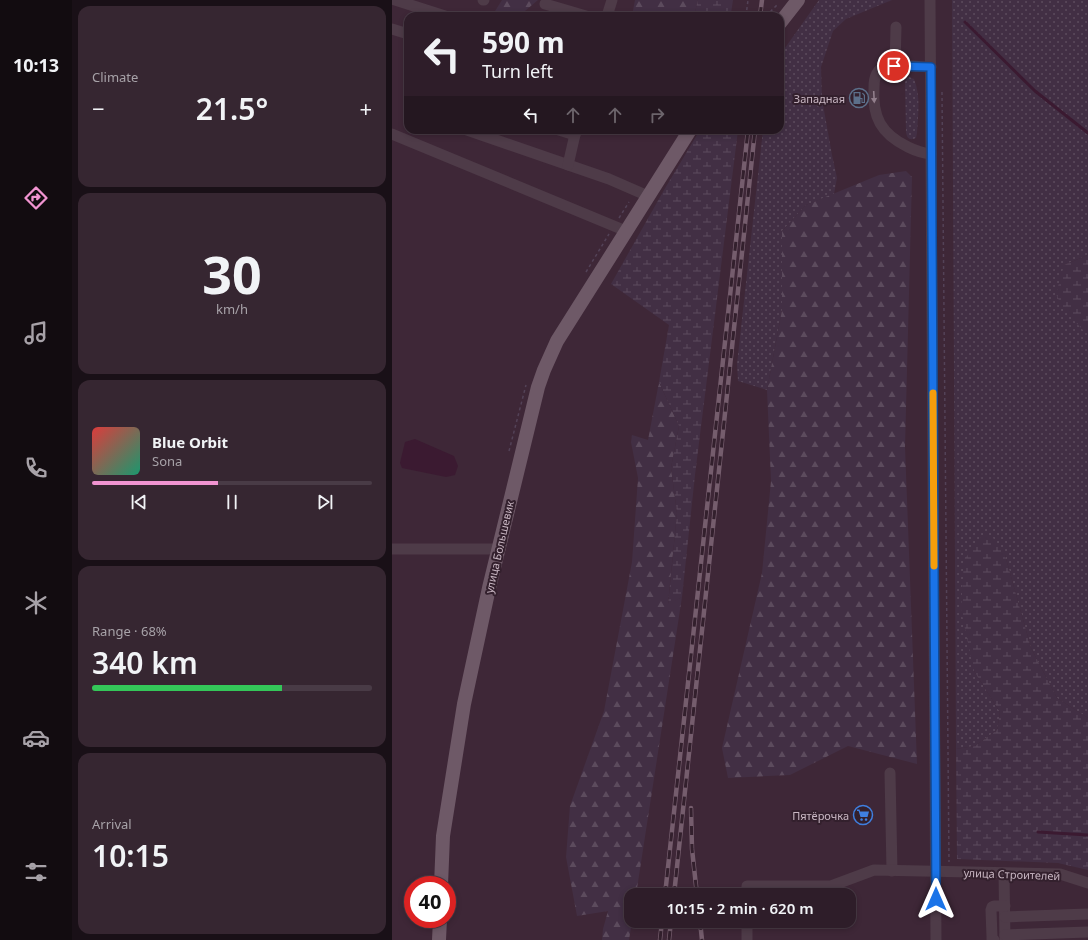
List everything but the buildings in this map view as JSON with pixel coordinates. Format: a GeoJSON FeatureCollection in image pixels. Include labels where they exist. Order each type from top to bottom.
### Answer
{"type":"FeatureCollection","features":[{"type":"Feature","properties":{"kind":"main road"},"geometry":{"type":"LineString","coordinates":[[784,18],[798,0]]}},
{"type":"Feature","properties":{"kind":"main road","name":"улица Большевик"},"geometry":{"type":"LineString","coordinates":[[441,876],[443,836],[464,704],[499,548],[538,388],[557,341],[687,134]]}},
{"type":"Feature","properties":{"kind":"main road"},"geometry":{"type":"LineString","coordinates":[[439,940],[440,928]]}},
{"type":"Feature","properties":{"kind":"street"},"geometry":{"type":"LineString","coordinates":[[395,0],[432,12]]}},
{"type":"Feature","properties":{"kind":"street"},"geometry":{"type":"LineString","coordinates":[[608,12],[612,0]]}},
{"type":"Feature","properties":{"kind":"street"},"geometry":{"type":"LineString","coordinates":[[930,0],[936,940]]}},
{"type":"Feature","properties":{"kind":"street"},"geometry":{"type":"LineString","coordinates":[[545,4],[572,12]]}},
{"type":"Feature","properties":{"kind":"street"},"geometry":{"type":"LineString","coordinates":[[895,66],[896,27]]}},
{"type":"Feature","properties":{"kind":"street"},"geometry":{"type":"LineString","coordinates":[[392,29],[404,33]]}},
{"type":"Feature","properties":{"kind":"street"},"geometry":{"type":"LineString","coordinates":[[931,67],[888,66],[881,68],[877,72],[875,79],[874,100],[875,111],[885,132],[894,139],[916,151],[931,154]]}},
{"type":"Feature","properties":{"kind":"street"},"geometry":{"type":"LineString","coordinates":[[392,134],[626,231]]}},
{"type":"Feature","properties":{"kind":"street"},"geometry":{"type":"LineString","coordinates":[[479,134],[609,179],[648,196]]}},
{"type":"Feature","properties":{"kind":"street"},"geometry":{"type":"LineString","coordinates":[[568,165],[576,134]]}},
{"type":"Feature","properties":{"kind":"street"},"geometry":{"type":"LineString","coordinates":[[392,549],[499,548]]}},
{"type":"Feature","properties":{"kind":"street"},"geometry":{"type":"LineString","coordinates":[[890,773],[892,871]]}},
{"type":"Feature","properties":{"kind":"street","name":"улица Строителей"},"geometry":{"type":"LineString","coordinates":[[747,888],[747,886],[831,886],[874,870],[1060,874],[1088,883]]}},
{"type":"Feature","properties":{"kind":"street"},"geometry":{"type":"LineString","coordinates":[[1004,873],[1005,938],[1088,932]]}},
{"type":"Feature","properties":{"kind":"street"},"geometry":{"type":"LineString","coordinates":[[994,940],[992,939],[991,910],[994,906],[1005,906]]}},
{"type":"Feature","properties":{"kind":"street"},"geometry":{"type":"LineString","coordinates":[[1005,917],[1088,914]]}},
{"type":"Feature","properties":{"kind":"street"},"geometry":{"type":"LineString","coordinates":[[747,928],[747,940]]}},
{"type":"Feature","properties":{"kind":"path"},"geometry":{"type":"LineString","coordinates":[[746,12],[748,0]]}},
{"type":"Feature","properties":{"kind":"path"},"geometry":{"type":"LineString","coordinates":[[770,12],[778,4]]}},
{"type":"Feature","properties":{"kind":"path"},"geometry":{"type":"LineString","coordinates":[[942,87],[949,872]]}},
{"type":"Feature","properties":{"kind":"green space"},"geometry":{"type":"Polygon","coordinates":[[[502,0],[538,0],[524,12],[494,12],[502,0]]]}},
{"type":"Feature","properties":{"kind":"green space"},"geometry":{"type":"Polygon","coordinates":[[[635,0],[698,0],[695,12],[633,12],[635,0]]]}},
{"type":"Feature","properties":{"kind":"green space"},"geometry":{"type":"Polygon","coordinates":[[[698,0],[733,0],[731,12],[695,12],[698,0]]]}},
{"type":"Feature","properties":{"kind":"green space"},"geometry":{"type":"Polygon","coordinates":[[[819,0],[892,0],[846,19],[833,31],[821,67],[822,99],[837,178],[834,194],[806,205],[782,231],[782,310],[767,390],[738,381],[737,364],[763,134],[784,134],[784,49],[819,0]]]}},
{"type":"Feature","properties":{"kind":"green space"},"geometry":{"type":"Polygon","coordinates":[[[952,0],[1088,0],[1088,255],[1064,265],[1083,330],[1088,330],[1088,718],[1057,698],[1031,648],[1005,555],[974,671],[1000,712],[997,730],[975,746],[956,749],[952,0]]]}},
{"type":"Feature","properties":{"kind":"green space"},"geometry":{"type":"Polygon","coordinates":[[[909,77],[914,79],[918,92],[917,133],[916,138],[912,139],[908,137],[906,132],[905,82],[909,77]]]}},
{"type":"Feature","properties":{"kind":"green space"},"geometry":{"type":"Polygon","coordinates":[[[698,134],[738,134],[695,475],[682,597],[668,605],[677,513],[671,468],[679,426],[659,382],[669,325],[611,284],[698,134]]]}},
{"type":"Feature","properties":{"kind":"green space"},"geometry":{"type":"Polygon","coordinates":[[[906,171],[912,177],[905,447],[917,764],[848,746],[790,775],[728,778],[722,748],[762,573],[771,481],[767,390],[782,310],[782,231],[806,205],[879,175],[906,171]]]}},
{"type":"Feature","properties":{"kind":"green space"},"geometry":{"type":"Polygon","coordinates":[[[1088,255],[1088,330],[1083,330],[1063,309],[1056,294],[1064,265],[1088,255]]]}},
{"type":"Feature","properties":{"kind":"green space"},"geometry":{"type":"Polygon","coordinates":[[[659,382],[679,426],[671,468],[677,513],[668,604],[682,597],[637,888],[624,888],[624,928],[631,928],[629,940],[602,940],[603,929],[608,911],[577,916],[566,857],[570,806],[604,711],[632,562],[638,478],[631,442],[632,435],[648,440],[659,382]]]}},
{"type":"Feature","properties":{"kind":"green space"},"geometry":{"type":"Polygon","coordinates":[[[982,536],[993,538],[1005,555],[1031,648],[1057,698],[1088,718],[1088,870],[1058,863],[957,859],[956,749],[975,746],[997,730],[1000,712],[974,671],[961,610],[964,560],[982,536]]]}},
{"type":"Feature","properties":{"kind":"shaded area"},"geometry":{"type":"Polygon","coordinates":[[[415,439],[454,456],[458,466],[455,475],[446,477],[402,468],[400,463],[405,442],[415,439]]]}},
{"type":"Feature","properties":{"kind":"waterway"},"geometry":{"type":"LineString","coordinates":[[965,22],[1035,91],[1088,133]]}},
{"type":"Feature","properties":{"kind":"waterway"},"geometry":{"type":"LineString","coordinates":[[1038,832],[1088,835]]}},
{"type":"Feature","properties":{"kind":"railway"},"geometry":{"type":"LineString","coordinates":[[760,12],[762,0]]}},
{"type":"Feature","properties":{"kind":"railway"},"geometry":{"type":"LineString","coordinates":[[666,888],[748,134]]}},
{"type":"Feature","properties":{"kind":"railway"},"geometry":{"type":"LineString","coordinates":[[675,888],[755,134]]}},
{"type":"Feature","properties":{"kind":"railway"},"geometry":{"type":"LineString","coordinates":[[691,808],[692,849],[696,888]]}},
{"type":"Feature","properties":{"kind":"railway"},"geometry":{"type":"LineString","coordinates":[[660,940],[661,928]]}},
{"type":"Feature","properties":{"kind":"railway"},"geometry":{"type":"LineString","coordinates":[[669,940],[670,928]]}},
{"type":"Feature","properties":{"kind":"railway"},"geometry":{"type":"LineString","coordinates":[[701,928],[702,940]]}},
{"type":"Feature","properties":{"kind":"slow traffic"},"geometry":{"type":"LineString","coordinates":[[933,393],[934,566]]}},
{"type":"Feature","properties":{"kind":"place","name":"Западная"},"geometry":{"type":"Point","coordinates":[859,98]}},
{"type":"Feature","properties":{"kind":"place","name":"Пятёрочка"},"geometry":{"type":"Point","coordinates":[863,815]}},
{"type":"Feature","properties":{"kind":"route"},"geometry":{"type":"LineString","coordinates":[[894,66],[931,67],[936,899]]}}]}
